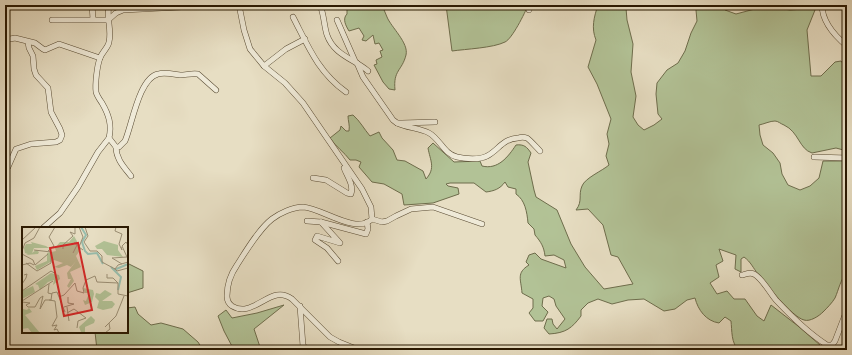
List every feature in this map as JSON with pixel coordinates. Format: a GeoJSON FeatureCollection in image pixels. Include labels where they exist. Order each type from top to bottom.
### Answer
{"type":"FeatureCollection","features":[{"type":"Feature","properties":{"kind":"street"},"geometry":{"type":"LineString","coordinates":[[92,5],[93,19]]}},
{"type":"Feature","properties":{"kind":"street"},"geometry":{"type":"LineString","coordinates":[[44,227],[60,214],[98,152],[109,138],[111,130],[110,120],[96,94],[96,81],[100,58],[106,50],[109,41],[107,13],[109,5]]}},
{"type":"Feature","properties":{"kind":"street"},"geometry":{"type":"LineString","coordinates":[[52,20],[108,20],[116,13],[124,10],[154,6],[188,5]]}},
{"type":"Feature","properties":{"kind":"street"},"geometry":{"type":"LineString","coordinates":[[239,5],[244,30],[250,49],[264,66],[285,83],[302,103],[362,189],[371,207],[372,219]]}},
{"type":"Feature","properties":{"kind":"street"},"geometry":{"type":"LineString","coordinates":[[320,5],[324,25],[331,43],[337,51],[368,71]]}},
{"type":"Feature","properties":{"kind":"street"},"geometry":{"type":"LineString","coordinates":[[788,5],[799,5]]}},
{"type":"Feature","properties":{"kind":"street"},"geometry":{"type":"LineString","coordinates":[[822,5],[824,16],[831,30],[847,46]]}},
{"type":"Feature","properties":{"kind":"street"},"geometry":{"type":"LineString","coordinates":[[293,17],[322,70],[337,86],[346,92]]}},
{"type":"Feature","properties":{"kind":"street"},"geometry":{"type":"LineString","coordinates":[[337,20],[363,77],[389,116],[397,123],[429,133],[447,152],[456,157],[483,158],[489,156],[502,143],[513,138],[524,137],[529,139],[540,151]]}},
{"type":"Feature","properties":{"kind":"street"},"geometry":{"type":"LineString","coordinates":[[5,40],[15,38],[35,43],[45,50],[59,44],[100,58]]}},
{"type":"Feature","properties":{"kind":"street"},"geometry":{"type":"LineString","coordinates":[[264,66],[286,50],[305,39]]}},
{"type":"Feature","properties":{"kind":"street"},"geometry":{"type":"LineString","coordinates":[[5,169],[8,167],[16,149],[31,144],[56,142],[60,140],[62,135],[51,112],[48,88],[36,75],[34,70],[33,56],[28,42]]}},
{"type":"Feature","properties":{"kind":"street"},"geometry":{"type":"LineString","coordinates":[[116,147],[119,147],[125,141],[140,96],[151,77],[161,73],[198,74],[216,90]]}},
{"type":"Feature","properties":{"kind":"street"},"geometry":{"type":"LineString","coordinates":[[397,123],[435,122]]}},
{"type":"Feature","properties":{"kind":"street"},"geometry":{"type":"LineString","coordinates":[[109,138],[116,147],[118,159],[132,176]]}},
{"type":"Feature","properties":{"kind":"street"},"geometry":{"type":"LineString","coordinates":[[814,157],[847,158]]}},
{"type":"Feature","properties":{"kind":"street"},"geometry":{"type":"LineString","coordinates":[[313,178],[326,180],[351,194],[351,182],[342,161]]}},
{"type":"Feature","properties":{"kind":"street"},"geometry":{"type":"LineString","coordinates":[[359,350],[330,337],[300,306],[286,296],[277,295],[245,309],[238,309],[230,305],[227,299],[227,286],[231,274],[263,228],[272,219],[283,213],[295,208],[303,207],[359,225],[372,219],[382,222],[387,221],[411,209],[433,208],[482,224]]}},
{"type":"Feature","properties":{"kind":"street"},"geometry":{"type":"LineString","coordinates":[[307,221],[321,222],[364,234],[367,234],[368,232],[367,222]]}},
{"type":"Feature","properties":{"kind":"street"},"geometry":{"type":"LineString","coordinates":[[321,222],[340,243],[339,244],[317,236],[315,240],[327,248],[338,261]]}},
{"type":"Feature","properties":{"kind":"street"},"geometry":{"type":"LineString","coordinates":[[742,275],[748,273],[754,274],[758,277],[775,300],[799,323],[827,345],[832,345],[835,341],[847,313]]}},
{"type":"Feature","properties":{"kind":"street"},"geometry":{"type":"LineString","coordinates":[[300,306],[303,346],[310,350]]}},
{"type":"Feature","properties":{"kind":"street"},"geometry":{"type":"LineString","coordinates":[[846,350],[847,330]]}},
{"type":"Feature","properties":{"kind":"green space"},"geometry":{"type":"Polygon","coordinates":[[[340,5],[382,5],[386,16],[405,45],[406,50],[406,55],[395,78],[395,90],[389,89],[383,82],[374,65],[377,64],[376,60],[382,57],[380,51],[383,50],[379,43],[375,44],[373,35],[366,41],[362,40],[364,36],[359,28],[349,31],[345,20],[347,7],[341,7],[340,5]]]}},
{"type":"Feature","properties":{"kind":"green space"},"geometry":{"type":"Polygon","coordinates":[[[446,5],[528,5],[515,31],[505,42],[487,47],[452,51],[446,5]]]}},
{"type":"Feature","properties":{"kind":"green space"},"geometry":{"type":"Polygon","coordinates":[[[598,5],[624,5],[626,8],[627,20],[633,44],[631,72],[636,96],[633,117],[638,125],[644,130],[662,119],[658,114],[656,94],[657,83],[667,70],[678,63],[685,51],[697,21],[696,10],[691,5],[722,5],[725,10],[736,14],[766,6],[790,10],[803,9],[805,5],[817,5],[807,30],[811,76],[821,76],[835,62],[841,61],[847,69],[847,151],[836,148],[812,153],[804,148],[789,128],[776,121],[759,125],[760,135],[763,145],[773,153],[780,163],[782,174],[788,185],[800,190],[810,186],[819,178],[823,161],[847,161],[847,273],[831,304],[819,315],[812,319],[806,320],[799,318],[786,307],[744,257],[741,259],[741,272],[735,269],[736,255],[719,249],[723,261],[716,265],[719,277],[710,283],[717,294],[727,291],[734,299],[745,299],[757,316],[764,321],[771,305],[820,345],[817,350],[739,350],[733,341],[731,321],[725,317],[719,323],[710,320],[700,311],[695,298],[687,300],[675,309],[664,311],[644,299],[628,300],[612,304],[598,299],[588,303],[581,310],[581,316],[571,327],[564,331],[549,334],[544,328],[547,319],[552,319],[553,324],[557,329],[565,319],[556,306],[554,299],[549,296],[543,298],[542,306],[548,312],[543,321],[535,321],[529,313],[533,308],[533,299],[522,293],[520,277],[522,271],[529,265],[526,262],[529,255],[535,253],[541,259],[566,268],[564,260],[554,255],[545,256],[541,242],[535,235],[534,229],[528,223],[525,207],[522,200],[516,194],[516,189],[508,187],[505,182],[497,189],[486,192],[474,183],[450,183],[446,184],[448,186],[458,188],[459,194],[433,203],[404,205],[402,194],[384,184],[372,182],[359,167],[361,162],[350,160],[330,138],[340,130],[341,126],[346,131],[349,131],[348,116],[353,115],[370,136],[379,132],[382,138],[393,150],[397,160],[405,161],[423,171],[426,179],[432,168],[428,148],[433,143],[454,162],[480,161],[482,166],[488,167],[502,162],[516,145],[523,146],[531,153],[528,162],[536,197],[557,210],[571,244],[585,267],[604,289],[633,284],[618,257],[611,255],[603,225],[588,209],[576,210],[584,183],[590,177],[609,165],[606,156],[609,144],[607,134],[611,119],[597,84],[588,67],[596,40],[594,36],[594,22],[598,5]]]}},
{"type":"Feature","properties":{"kind":"green space"},"geometry":{"type":"Polygon","coordinates":[[[128,264],[143,271],[143,288],[128,293],[128,264]]]}},
{"type":"Feature","properties":{"kind":"green space"},"geometry":{"type":"Polygon","coordinates":[[[284,305],[254,329],[261,350],[234,350],[218,316],[226,310],[232,318],[257,313],[284,305]]]}},
{"type":"Feature","properties":{"kind":"green space"},"geometry":{"type":"Polygon","coordinates":[[[135,307],[138,314],[151,325],[161,323],[183,329],[198,342],[203,350],[97,350],[95,333],[128,333],[128,308],[135,307]]]}}]}
